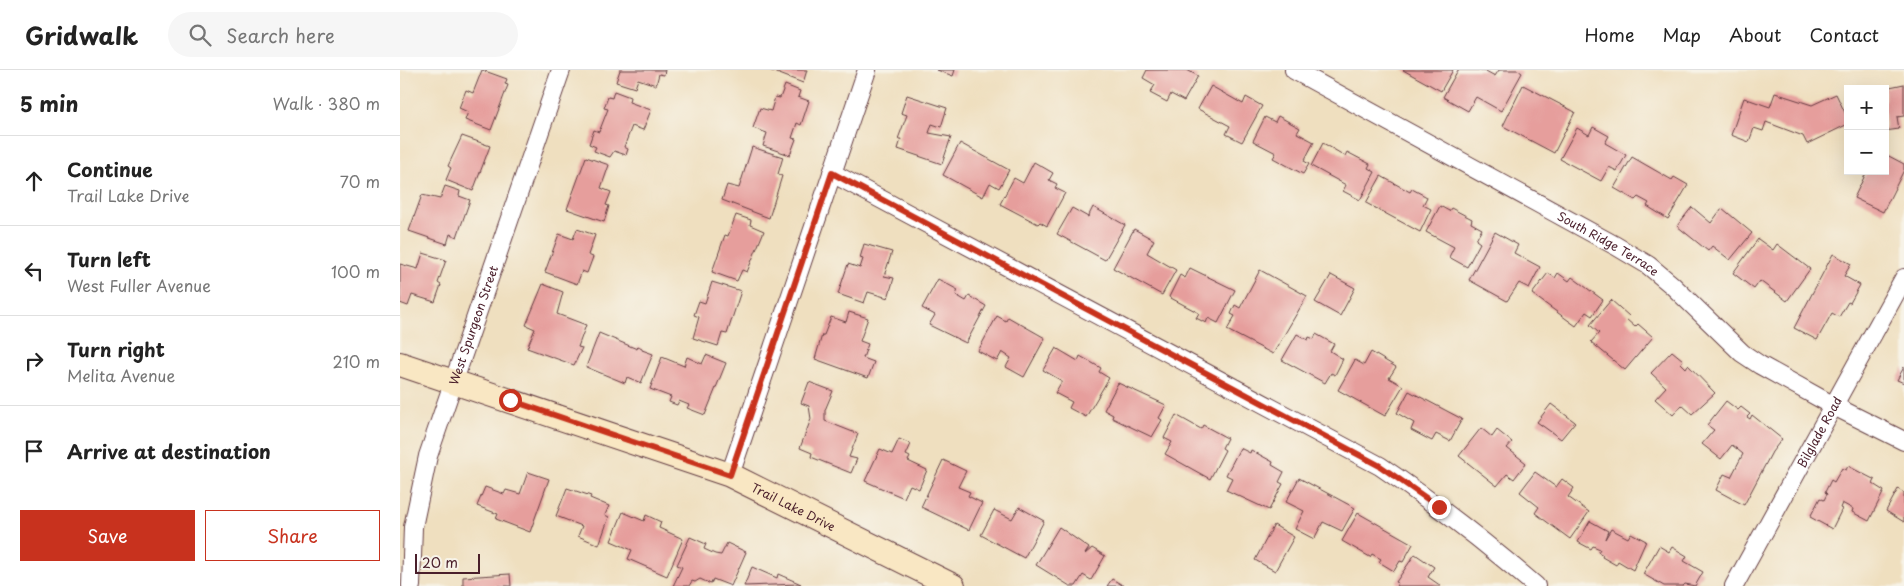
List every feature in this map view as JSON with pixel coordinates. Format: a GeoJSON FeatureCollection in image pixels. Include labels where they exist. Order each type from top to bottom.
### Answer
{"type":"FeatureCollection","features":[{"type":"Feature","properties":{"kind":"street","name":"West Spurgeon Street"},"geometry":{"type":"LineString","coordinates":[[410,586],[411,553],[418,498],[428,456],[561,70]]}},
{"type":"Feature","properties":{"kind":"street"},"geometry":{"type":"LineString","coordinates":[[730,475],[867,70]]}},
{"type":"Feature","properties":{"kind":"street","name":"South Ridge Terrace"},"geometry":{"type":"LineString","coordinates":[[1294,70],[1581,225],[1640,260],[1672,285],[1742,353],[1781,378],[1904,441]]}},
{"type":"Feature","properties":{"kind":"street"},"geometry":{"type":"LineString","coordinates":[[832,173],[1380,466],[1482,539],[1536,586]]}},
{"type":"Feature","properties":{"kind":"street","name":"Bilglade Road"},"geometry":{"type":"LineString","coordinates":[[1734,586],[1904,278]]}},
{"type":"Feature","properties":{"kind":"street","name":"Trail Lake Drive"},"geometry":{"type":"LineString","coordinates":[[400,364],[730,475],[953,586]]}},
{"type":"Feature","properties":{"kind":"building"},"geometry":{"type":"Polygon","coordinates":[[[482,70],[507,79],[505,84],[508,85],[491,130],[465,120],[468,112],[459,108],[466,90],[473,93],[482,70]]]}},
{"type":"Feature","properties":{"kind":"building"},"geometry":{"type":"Polygon","coordinates":[[[620,70],[665,70],[664,75],[659,74],[656,85],[638,79],[635,88],[616,82],[620,70]]]}},
{"type":"Feature","properties":{"kind":"building"},"geometry":{"type":"Polygon","coordinates":[[[769,70],[807,70],[803,83],[769,70]]]}},
{"type":"Feature","properties":{"kind":"building"},"geometry":{"type":"Polygon","coordinates":[[[937,70],[955,70],[953,76],[937,70]]]}},
{"type":"Feature","properties":{"kind":"building"},"geometry":{"type":"Polygon","coordinates":[[[1147,70],[1187,70],[1198,76],[1184,101],[1171,94],[1167,102],[1150,93],[1155,85],[1143,78],[1147,70]]]}},
{"type":"Feature","properties":{"kind":"building"},"geometry":{"type":"Polygon","coordinates":[[[1403,70],[1453,70],[1441,91],[1403,70]]]}},
{"type":"Feature","properties":{"kind":"building"},"geometry":{"type":"Polygon","coordinates":[[[1458,70],[1484,70],[1495,76],[1499,70],[1518,70],[1522,73],[1501,111],[1476,97],[1468,111],[1443,97],[1458,70]]]}},
{"type":"Feature","properties":{"kind":"building"},"geometry":{"type":"Polygon","coordinates":[[[1904,84],[1904,116],[1897,117],[1899,129],[1889,130],[1889,130],[1889,87],[1904,84]]]}},
{"type":"Feature","properties":{"kind":"building"},"geometry":{"type":"Polygon","coordinates":[[[785,85],[800,91],[798,97],[809,101],[801,125],[797,123],[792,138],[796,139],[790,155],[763,146],[767,133],[753,128],[760,108],[771,111],[775,97],[780,98],[785,85]]]}},
{"type":"Feature","properties":{"kind":"building"},"geometry":{"type":"Polygon","coordinates":[[[1523,85],[1575,112],[1554,153],[1503,126],[1523,85]]]}},
{"type":"Feature","properties":{"kind":"building"},"geometry":{"type":"Polygon","coordinates":[[[1211,86],[1243,104],[1246,97],[1262,106],[1242,142],[1226,134],[1230,126],[1198,109],[1211,86]]]}},
{"type":"Feature","properties":{"kind":"building"},"geometry":{"type":"Polygon","coordinates":[[[614,91],[630,97],[629,102],[651,110],[643,130],[632,126],[624,147],[628,149],[626,155],[614,151],[610,157],[594,151],[596,147],[589,144],[594,130],[599,132],[608,109],[604,108],[608,97],[612,98],[614,91]]]}},
{"type":"Feature","properties":{"kind":"building"},"geometry":{"type":"Polygon","coordinates":[[[1775,93],[1812,105],[1836,94],[1844,111],[1844,126],[1807,144],[1803,136],[1766,122],[1763,131],[1754,128],[1749,142],[1731,135],[1744,98],[1770,107],[1775,93]]]}},
{"type":"Feature","properties":{"kind":"building"},"geometry":{"type":"Polygon","coordinates":[[[907,95],[947,108],[941,127],[932,124],[929,133],[951,137],[942,164],[898,149],[901,139],[898,139],[907,115],[901,113],[907,95]]]}},
{"type":"Feature","properties":{"kind":"building"},"geometry":{"type":"Polygon","coordinates":[[[1278,116],[1300,128],[1297,133],[1314,142],[1304,161],[1309,164],[1303,174],[1273,158],[1276,153],[1253,141],[1265,117],[1275,122],[1278,116]]]}},
{"type":"Feature","properties":{"kind":"building"},"geometry":{"type":"Polygon","coordinates":[[[1593,127],[1609,136],[1605,143],[1626,155],[1617,171],[1609,167],[1601,181],[1560,159],[1577,128],[1589,135],[1593,127]]]}},
{"type":"Feature","properties":{"kind":"building"},"geometry":{"type":"Polygon","coordinates":[[[462,136],[490,146],[473,191],[446,180],[451,168],[448,166],[462,136]]]}},
{"type":"Feature","properties":{"kind":"building"},"geometry":{"type":"Polygon","coordinates":[[[960,143],[1009,170],[999,188],[990,183],[983,197],[943,175],[960,143]]]}},
{"type":"Feature","properties":{"kind":"building"},"geometry":{"type":"Polygon","coordinates":[[[1323,143],[1345,156],[1347,152],[1370,164],[1368,168],[1375,172],[1360,200],[1343,191],[1346,185],[1311,166],[1323,143]]]}},
{"type":"Feature","properties":{"kind":"building"},"geometry":{"type":"Polygon","coordinates":[[[752,147],[783,157],[778,174],[782,176],[769,218],[722,200],[727,185],[739,188],[752,147]]]}},
{"type":"Feature","properties":{"kind":"building"},"geometry":{"type":"Polygon","coordinates":[[[1889,156],[1904,164],[1904,170],[1883,212],[1854,198],[1865,175],[1889,175],[1889,156]]]}},
{"type":"Feature","properties":{"kind":"building"},"geometry":{"type":"Polygon","coordinates":[[[586,157],[609,165],[601,188],[611,192],[606,205],[609,206],[604,222],[567,209],[586,157]]]}},
{"type":"Feature","properties":{"kind":"building"},"geometry":{"type":"Polygon","coordinates":[[[1632,157],[1672,180],[1674,177],[1688,185],[1668,219],[1647,206],[1649,203],[1638,197],[1635,200],[1614,188],[1632,157]]]}},
{"type":"Feature","properties":{"kind":"building"},"geometry":{"type":"Polygon","coordinates":[[[1034,162],[1053,173],[1049,180],[1057,184],[1055,188],[1065,193],[1047,226],[1040,222],[1038,224],[1000,204],[1014,178],[1023,183],[1034,162]]]}},
{"type":"Feature","properties":{"kind":"building"},"geometry":{"type":"Polygon","coordinates":[[[1381,176],[1410,192],[1412,189],[1427,197],[1423,205],[1431,209],[1420,232],[1366,203],[1381,176]]]}},
{"type":"Feature","properties":{"kind":"building"},"geometry":{"type":"Polygon","coordinates":[[[445,186],[460,191],[459,196],[470,200],[457,237],[450,234],[447,244],[409,231],[422,195],[440,199],[445,186]]]}},
{"type":"Feature","properties":{"kind":"building"},"geometry":{"type":"Polygon","coordinates":[[[1440,206],[1449,211],[1451,208],[1472,219],[1471,223],[1482,229],[1476,240],[1480,243],[1467,267],[1449,257],[1454,247],[1426,232],[1440,206]]]}},
{"type":"Feature","properties":{"kind":"building"},"geometry":{"type":"Polygon","coordinates":[[[1093,207],[1125,225],[1105,260],[1057,234],[1072,208],[1088,217],[1093,207]]]}},
{"type":"Feature","properties":{"kind":"building"},"geometry":{"type":"Polygon","coordinates":[[[1692,207],[1711,223],[1722,208],[1752,233],[1730,260],[1712,246],[1708,251],[1677,226],[1692,207]]]}},
{"type":"Feature","properties":{"kind":"building"},"geometry":{"type":"Polygon","coordinates":[[[736,215],[751,220],[750,225],[764,231],[747,272],[742,270],[737,281],[712,272],[725,235],[728,236],[736,215]]]}},
{"type":"Feature","properties":{"kind":"building"},"geometry":{"type":"Polygon","coordinates":[[[577,229],[595,235],[588,255],[593,257],[587,273],[582,271],[577,284],[545,272],[559,234],[573,239],[577,229]]]}},
{"type":"Feature","properties":{"kind":"building"},"geometry":{"type":"Polygon","coordinates":[[[1134,229],[1154,240],[1147,253],[1176,270],[1162,295],[1113,268],[1134,229]]]}},
{"type":"Feature","properties":{"kind":"building"},"geometry":{"type":"Polygon","coordinates":[[[1495,232],[1518,245],[1514,253],[1540,267],[1529,288],[1519,283],[1507,301],[1469,280],[1495,232]]]}},
{"type":"Feature","properties":{"kind":"building"},"geometry":{"type":"Polygon","coordinates":[[[1758,239],[1773,250],[1777,244],[1810,269],[1787,301],[1760,281],[1754,289],[1733,273],[1758,239]]]}},
{"type":"Feature","properties":{"kind":"building"},"geometry":{"type":"Polygon","coordinates":[[[864,244],[892,252],[884,276],[894,278],[888,298],[868,292],[864,303],[838,294],[848,264],[860,268],[863,259],[860,258],[864,244]]]}},
{"type":"Feature","properties":{"kind":"building"},"geometry":{"type":"Polygon","coordinates":[[[423,253],[446,260],[438,283],[441,285],[435,302],[412,295],[408,306],[400,303],[400,264],[418,269],[423,253]]]}},
{"type":"Feature","properties":{"kind":"building"},"geometry":{"type":"Polygon","coordinates":[[[1833,254],[1851,264],[1844,276],[1860,285],[1850,303],[1848,302],[1839,317],[1832,313],[1817,340],[1794,328],[1833,254]]]}},
{"type":"Feature","properties":{"kind":"building"},"geometry":{"type":"Polygon","coordinates":[[[1190,268],[1235,290],[1218,323],[1208,318],[1206,323],[1196,318],[1199,313],[1169,297],[1180,275],[1185,278],[1190,268]]]}},
{"type":"Feature","properties":{"kind":"building"},"geometry":{"type":"Polygon","coordinates":[[[1260,270],[1307,296],[1273,354],[1227,330],[1235,316],[1231,314],[1235,305],[1240,308],[1260,270]]]}},
{"type":"Feature","properties":{"kind":"building"},"geometry":{"type":"Polygon","coordinates":[[[1548,273],[1555,278],[1558,273],[1569,281],[1572,277],[1603,300],[1592,316],[1586,312],[1576,326],[1532,294],[1548,273]]]}},
{"type":"Feature","properties":{"kind":"building"},"geometry":{"type":"Polygon","coordinates":[[[1331,275],[1355,288],[1340,316],[1315,302],[1331,275]]]}},
{"type":"Feature","properties":{"kind":"building"},"geometry":{"type":"Polygon","coordinates":[[[938,279],[958,290],[956,295],[966,301],[969,296],[986,306],[966,343],[929,325],[935,315],[922,308],[938,279]]]}},
{"type":"Feature","properties":{"kind":"building"},"geometry":{"type":"Polygon","coordinates":[[[712,282],[741,291],[727,334],[722,333],[718,346],[693,338],[699,317],[694,315],[699,301],[705,303],[712,282]]]}},
{"type":"Feature","properties":{"kind":"building"},"geometry":{"type":"Polygon","coordinates":[[[543,284],[563,292],[557,314],[586,325],[578,347],[582,348],[574,365],[527,348],[535,329],[526,325],[543,284]]]}},
{"type":"Feature","properties":{"kind":"building"},"geometry":{"type":"Polygon","coordinates":[[[1611,300],[1629,316],[1626,319],[1635,327],[1638,324],[1653,337],[1625,370],[1591,342],[1599,333],[1590,325],[1611,300]]]}},
{"type":"Feature","properties":{"kind":"building"},"geometry":{"type":"Polygon","coordinates":[[[849,312],[868,318],[860,341],[868,344],[863,358],[874,362],[868,378],[815,359],[822,335],[824,335],[831,317],[846,322],[849,312]]]}},
{"type":"Feature","properties":{"kind":"building"},"geometry":{"type":"Polygon","coordinates":[[[997,316],[1006,321],[1008,317],[1045,338],[1024,377],[1006,367],[1011,358],[1002,352],[997,361],[978,351],[997,316]]]}},
{"type":"Feature","properties":{"kind":"building"},"geometry":{"type":"Polygon","coordinates":[[[599,333],[637,349],[638,346],[642,350],[653,354],[641,383],[627,377],[625,383],[586,367],[599,333]]]}},
{"type":"Feature","properties":{"kind":"building"},"geometry":{"type":"Polygon","coordinates":[[[1297,334],[1308,340],[1309,337],[1314,339],[1316,334],[1334,344],[1330,351],[1343,359],[1335,375],[1331,373],[1325,383],[1282,360],[1297,334]]]}},
{"type":"Feature","properties":{"kind":"building"},"geometry":{"type":"Polygon","coordinates":[[[1056,348],[1078,361],[1080,356],[1101,368],[1099,372],[1109,378],[1086,417],[1069,408],[1072,402],[1055,393],[1062,381],[1043,370],[1056,348]]]}},
{"type":"Feature","properties":{"kind":"building"},"geometry":{"type":"Polygon","coordinates":[[[1672,351],[1683,360],[1681,363],[1686,368],[1688,365],[1715,393],[1692,414],[1682,405],[1673,415],[1655,399],[1666,387],[1651,373],[1672,351]]]}},
{"type":"Feature","properties":{"kind":"building"},"geometry":{"type":"Polygon","coordinates":[[[1371,352],[1396,367],[1389,378],[1403,386],[1385,416],[1338,390],[1355,360],[1364,365],[1371,352]]]}},
{"type":"Feature","properties":{"kind":"building"},"geometry":{"type":"Polygon","coordinates":[[[706,355],[726,363],[705,415],[687,408],[689,405],[679,401],[677,405],[669,402],[671,397],[650,389],[662,357],[684,366],[687,357],[702,364],[706,355]]]}},
{"type":"Feature","properties":{"kind":"building"},"geometry":{"type":"Polygon","coordinates":[[[1904,367],[1904,383],[1897,380],[1904,367]]]}},
{"type":"Feature","properties":{"kind":"building"},"geometry":{"type":"Polygon","coordinates":[[[809,382],[833,391],[825,410],[825,421],[858,434],[849,457],[857,459],[851,473],[811,457],[812,453],[800,448],[811,419],[809,406],[801,403],[809,382]]]}},
{"type":"Feature","properties":{"kind":"building"},"geometry":{"type":"Polygon","coordinates":[[[1118,383],[1166,405],[1159,418],[1162,420],[1152,437],[1112,418],[1113,415],[1104,410],[1118,383]]]}},
{"type":"Feature","properties":{"kind":"building"},"geometry":{"type":"Polygon","coordinates":[[[1409,391],[1462,419],[1450,441],[1436,434],[1432,441],[1411,430],[1414,423],[1397,413],[1409,391]]]}},
{"type":"Feature","properties":{"kind":"building"},"geometry":{"type":"Polygon","coordinates":[[[1726,401],[1738,410],[1741,407],[1750,414],[1747,417],[1750,419],[1752,415],[1782,439],[1772,452],[1744,505],[1716,490],[1724,474],[1731,477],[1743,454],[1732,445],[1721,459],[1702,444],[1714,430],[1707,425],[1726,401]]]}},
{"type":"Feature","properties":{"kind":"building"},"geometry":{"type":"Polygon","coordinates":[[[1551,404],[1575,422],[1561,439],[1537,422],[1551,404]]]}},
{"type":"Feature","properties":{"kind":"building"},"geometry":{"type":"Polygon","coordinates":[[[1176,415],[1201,429],[1203,425],[1227,438],[1222,448],[1225,450],[1210,479],[1165,454],[1172,442],[1164,438],[1176,415]]]}},
{"type":"Feature","properties":{"kind":"building"},"geometry":{"type":"Polygon","coordinates":[[[1481,428],[1492,437],[1497,430],[1512,442],[1507,448],[1526,463],[1514,479],[1507,474],[1497,486],[1459,456],[1481,428]]]}},
{"type":"Feature","properties":{"kind":"building"},"geometry":{"type":"Polygon","coordinates":[[[899,439],[911,444],[906,455],[910,457],[908,461],[927,470],[919,489],[910,485],[904,498],[865,481],[880,449],[892,454],[899,439]]]}},
{"type":"Feature","properties":{"kind":"building"},"geometry":{"type":"Polygon","coordinates":[[[1240,448],[1250,453],[1251,450],[1273,462],[1272,465],[1284,472],[1279,482],[1283,484],[1269,510],[1226,490],[1232,478],[1226,475],[1240,448]]]}},
{"type":"Feature","properties":{"kind":"building"},"geometry":{"type":"Polygon","coordinates":[[[943,460],[966,471],[958,487],[970,492],[968,496],[982,503],[969,530],[921,507],[943,460]]]}},
{"type":"Feature","properties":{"kind":"building"},"geometry":{"type":"Polygon","coordinates":[[[1848,466],[1875,480],[1873,484],[1884,491],[1869,521],[1852,512],[1853,509],[1842,503],[1840,508],[1842,509],[1832,529],[1810,517],[1820,498],[1824,500],[1827,494],[1825,492],[1831,480],[1834,482],[1842,468],[1846,470],[1848,466]]]}},
{"type":"Feature","properties":{"kind":"building"},"geometry":{"type":"Polygon","coordinates":[[[528,472],[549,479],[530,532],[496,519],[498,514],[477,506],[485,487],[504,494],[506,490],[520,494],[528,472]]]}},
{"type":"Feature","properties":{"kind":"building"},"geometry":{"type":"Polygon","coordinates":[[[1535,472],[1556,487],[1562,479],[1574,488],[1568,497],[1589,512],[1570,539],[1535,513],[1539,507],[1520,492],[1535,472]]]}},
{"type":"Feature","properties":{"kind":"building"},"geometry":{"type":"Polygon","coordinates":[[[1299,478],[1355,508],[1342,531],[1323,522],[1314,539],[1295,529],[1304,511],[1286,502],[1299,478]]]}},
{"type":"Feature","properties":{"kind":"building"},"geometry":{"type":"Polygon","coordinates":[[[567,488],[591,496],[590,498],[609,506],[605,515],[609,517],[599,545],[578,536],[582,526],[556,516],[567,488]]]}},
{"type":"Feature","properties":{"kind":"building"},"geometry":{"type":"Polygon","coordinates":[[[1898,489],[1904,493],[1904,522],[1886,511],[1898,489]]]}},
{"type":"Feature","properties":{"kind":"building"},"geometry":{"type":"Polygon","coordinates":[[[1019,507],[1044,521],[1024,558],[981,535],[994,510],[1012,519],[1019,507]]]}},
{"type":"Feature","properties":{"kind":"building"},"geometry":{"type":"Polygon","coordinates":[[[623,512],[644,521],[646,515],[661,522],[659,528],[683,539],[667,576],[628,559],[632,550],[611,541],[623,512]]]}},
{"type":"Feature","properties":{"kind":"building"},"geometry":{"type":"Polygon","coordinates":[[[1358,513],[1413,544],[1403,562],[1400,561],[1394,571],[1379,562],[1381,559],[1372,554],[1370,557],[1342,541],[1358,513]]]}},
{"type":"Feature","properties":{"kind":"building"},"geometry":{"type":"Polygon","coordinates":[[[1590,521],[1608,531],[1605,539],[1611,529],[1628,538],[1631,533],[1646,541],[1633,570],[1618,561],[1616,565],[1602,557],[1603,555],[1598,552],[1600,549],[1593,546],[1591,549],[1578,542],[1590,521]]]}},
{"type":"Feature","properties":{"kind":"building"},"geometry":{"type":"Polygon","coordinates":[[[1274,525],[1294,537],[1275,571],[1255,560],[1274,525]]]}},
{"type":"Feature","properties":{"kind":"building"},"geometry":{"type":"Polygon","coordinates":[[[1059,527],[1089,548],[1085,554],[1092,548],[1105,556],[1091,580],[1083,575],[1076,586],[1070,586],[1036,565],[1059,527]]]}},
{"type":"Feature","properties":{"kind":"building"},"geometry":{"type":"Polygon","coordinates":[[[690,537],[706,544],[704,549],[715,554],[721,555],[727,543],[746,552],[731,586],[713,579],[711,584],[700,579],[695,582],[692,581],[689,586],[673,586],[682,567],[677,565],[690,537]]]}},
{"type":"Feature","properties":{"kind":"building"},"geometry":{"type":"Polygon","coordinates":[[[1659,546],[1669,552],[1672,547],[1687,556],[1684,561],[1703,572],[1695,586],[1685,584],[1683,586],[1664,586],[1643,574],[1659,546]]]}},
{"type":"Feature","properties":{"kind":"building"},"geometry":{"type":"Polygon","coordinates":[[[1415,554],[1434,567],[1428,577],[1441,586],[1396,586],[1398,583],[1396,582],[1415,554]]]}},
{"type":"Feature","properties":{"kind":"building"},"geometry":{"type":"Polygon","coordinates":[[[752,567],[777,578],[778,574],[801,584],[744,586],[752,567]]]}},
{"type":"Feature","properties":{"kind":"building"},"geometry":{"type":"Polygon","coordinates":[[[510,574],[511,586],[463,586],[463,577],[510,574]]]}},
{"type":"Feature","properties":{"kind":"building"},"geometry":{"type":"Polygon","coordinates":[[[1112,579],[1124,586],[1107,586],[1112,579]]]}},
{"type":"Feature","properties":{"kind":"route"},"geometry":{"type":"LineString","coordinates":[[510,400],[730,475],[832,173],[1380,466],[1439,507]]}}]}
